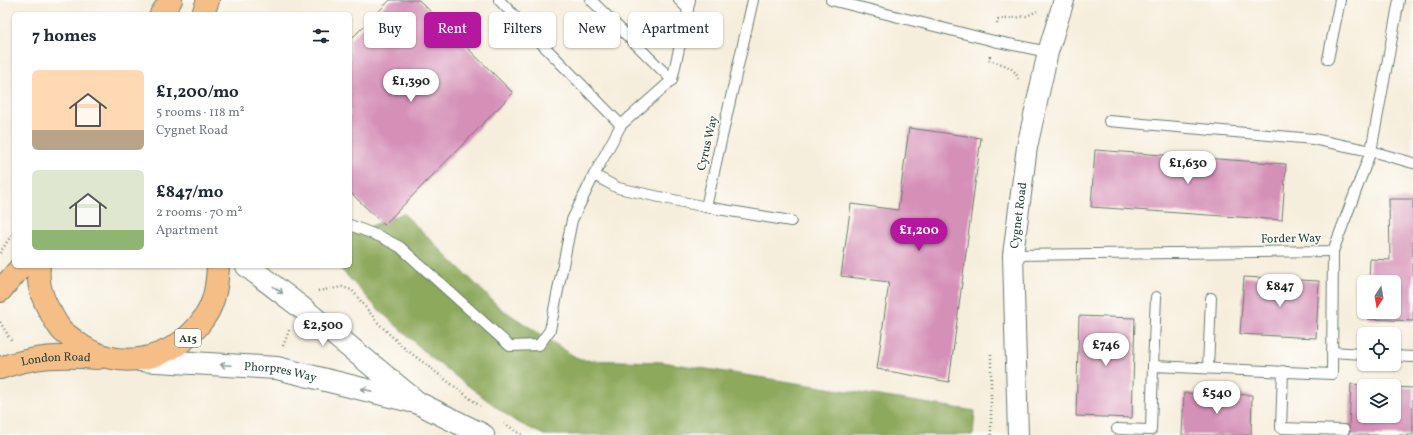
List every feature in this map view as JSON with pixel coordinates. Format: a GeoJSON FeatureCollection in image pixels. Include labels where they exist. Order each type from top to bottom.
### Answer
{"type":"FeatureCollection","features":[{"type":"Feature","properties":{"kind":"main road"},"geometry":{"type":"LineString","coordinates":[[162,12],[171,0]]}},
{"type":"Feature","properties":{"kind":"main road"},"geometry":{"type":"LineString","coordinates":[[204,12],[208,0]]}},
{"type":"Feature","properties":{"kind":"main road"},"geometry":{"type":"LineString","coordinates":[[0,291],[20,268]]}},
{"type":"Feature","properties":{"kind":"main road","name":"A15"},"geometry":{"type":"LineString","coordinates":[[39,268],[38,273],[45,303],[60,329],[84,348],[113,359],[139,360],[165,353],[187,338],[205,318],[216,293],[218,268]]}},
{"type":"Feature","properties":{"kind":"main road","name":"London Road"},"geometry":{"type":"LineString","coordinates":[[0,368],[17,362],[53,356],[67,355],[113,359]]}},
{"type":"Feature","properties":{"kind":"street","name":"Cygnet Road"},"geometry":{"type":"LineString","coordinates":[[1018,435],[1014,255],[1027,147],[1048,52],[1064,0]]}},
{"type":"Feature","properties":{"kind":"street","name":"Phorpres Way"},"geometry":{"type":"LineString","coordinates":[[250,268],[302,308],[418,403]]}},
{"type":"Feature","properties":{"kind":"street","name":"Phorpres Way"},"geometry":{"type":"LineString","coordinates":[[139,360],[277,368],[418,403],[483,435]]}},
{"type":"Feature","properties":{"kind":"lane"},"geometry":{"type":"LineString","coordinates":[[499,0],[622,125]]}},
{"type":"Feature","properties":{"kind":"lane"},"geometry":{"type":"LineString","coordinates":[[591,0],[672,80]]}},
{"type":"Feature","properties":{"kind":"lane"},"geometry":{"type":"LineString","coordinates":[[352,226],[381,237],[400,247],[510,346],[539,345],[550,330],[572,220],[594,175],[622,125],[672,80],[689,4],[679,0]]}},
{"type":"Feature","properties":{"kind":"lane","name":"Cyrus Way"},"geometry":{"type":"LineString","coordinates":[[706,207],[753,0]]}},
{"type":"Feature","properties":{"kind":"lane"},"geometry":{"type":"LineString","coordinates":[[831,0],[994,41],[1048,52]]}},
{"type":"Feature","properties":{"kind":"lane"},"geometry":{"type":"LineString","coordinates":[[1328,59],[1340,0]]}},
{"type":"Feature","properties":{"kind":"lane","name":"Forder Way"},"geometry":{"type":"LineString","coordinates":[[1014,255],[1333,251],[1371,151],[1399,0]]}},
{"type":"Feature","properties":{"kind":"lane"},"geometry":{"type":"LineString","coordinates":[[1109,121],[1313,139],[1371,151],[1413,163]]}},
{"type":"Feature","properties":{"kind":"lane"},"geometry":{"type":"LineString","coordinates":[[594,175],[618,188],[706,207],[791,221]]}},
{"type":"Feature","properties":{"kind":"lane"},"geometry":{"type":"LineString","coordinates":[[1153,366],[1332,374],[1333,251]]}},
{"type":"Feature","properties":{"kind":"lane"},"geometry":{"type":"LineString","coordinates":[[1117,429],[1151,430],[1156,297]]}},
{"type":"Feature","properties":{"kind":"lane"},"geometry":{"type":"LineString","coordinates":[[1208,368],[1211,298]]}},
{"type":"Feature","properties":{"kind":"lane"},"geometry":{"type":"LineString","coordinates":[[1332,352],[1357,354]]}},
{"type":"Feature","properties":{"kind":"lane"},"geometry":{"type":"LineString","coordinates":[[1401,356],[1413,357]]}},
{"type":"Feature","properties":{"kind":"lane"},"geometry":{"type":"LineString","coordinates":[[1283,371],[1281,428],[1344,430]]}},
{"type":"Feature","properties":{"kind":"path"},"geometry":{"type":"LineString","coordinates":[[998,20],[1027,16],[1042,9]]}},
{"type":"Feature","properties":{"kind":"path"},"geometry":{"type":"LineString","coordinates":[[0,253],[12,234]]}},
{"type":"Feature","properties":{"kind":"path"},"geometry":{"type":"LineString","coordinates":[[277,368],[279,356],[296,316],[302,308],[317,292],[342,287],[352,290],[378,323],[402,347],[484,408]]}},
{"type":"Feature","properties":{"kind":"path"},"geometry":{"type":"LineString","coordinates":[[502,422],[522,435]]}},
{"type":"Feature","properties":{"kind":"green space"},"geometry":{"type":"Polygon","coordinates":[[[403,213],[500,308],[580,360],[662,362],[975,411],[973,435],[544,435],[515,421],[434,360],[377,308],[340,268],[352,268],[352,234],[403,213]]]}},
{"type":"Feature","properties":{"kind":"building"},"geometry":{"type":"Polygon","coordinates":[[[390,0],[419,0],[431,12],[424,12],[424,48],[468,48],[513,93],[384,225],[352,194],[352,38],[364,26],[364,48],[416,48],[416,12],[378,12],[390,0]]]}},
{"type":"Feature","properties":{"kind":"building"},"geometry":{"type":"Polygon","coordinates":[[[909,128],[981,138],[949,382],[877,369],[889,282],[841,276],[851,204],[898,210],[909,128]]]}},
{"type":"Feature","properties":{"kind":"building"},"geometry":{"type":"Polygon","coordinates":[[[1095,150],[1286,164],[1282,220],[1091,207],[1095,150]]]}},
{"type":"Feature","properties":{"kind":"building"},"geometry":{"type":"Polygon","coordinates":[[[1389,199],[1413,199],[1413,321],[1368,319],[1401,319],[1401,275],[1369,275],[1370,259],[1390,260],[1389,199]]]}},
{"type":"Feature","properties":{"kind":"building"},"geometry":{"type":"Polygon","coordinates":[[[1244,277],[1319,281],[1316,338],[1240,334],[1244,277]]]}},
{"type":"Feature","properties":{"kind":"building"},"geometry":{"type":"Polygon","coordinates":[[[1079,316],[1135,318],[1132,418],[1076,416],[1079,316]]]}},
{"type":"Feature","properties":{"kind":"building"},"geometry":{"type":"Polygon","coordinates":[[[1351,384],[1357,384],[1357,423],[1401,423],[1401,387],[1413,388],[1413,435],[1348,435],[1350,431],[1351,384]]]}},
{"type":"Feature","properties":{"kind":"building"},"geometry":{"type":"Polygon","coordinates":[[[1184,393],[1252,395],[1251,435],[1182,435],[1184,393]]]}}]}
